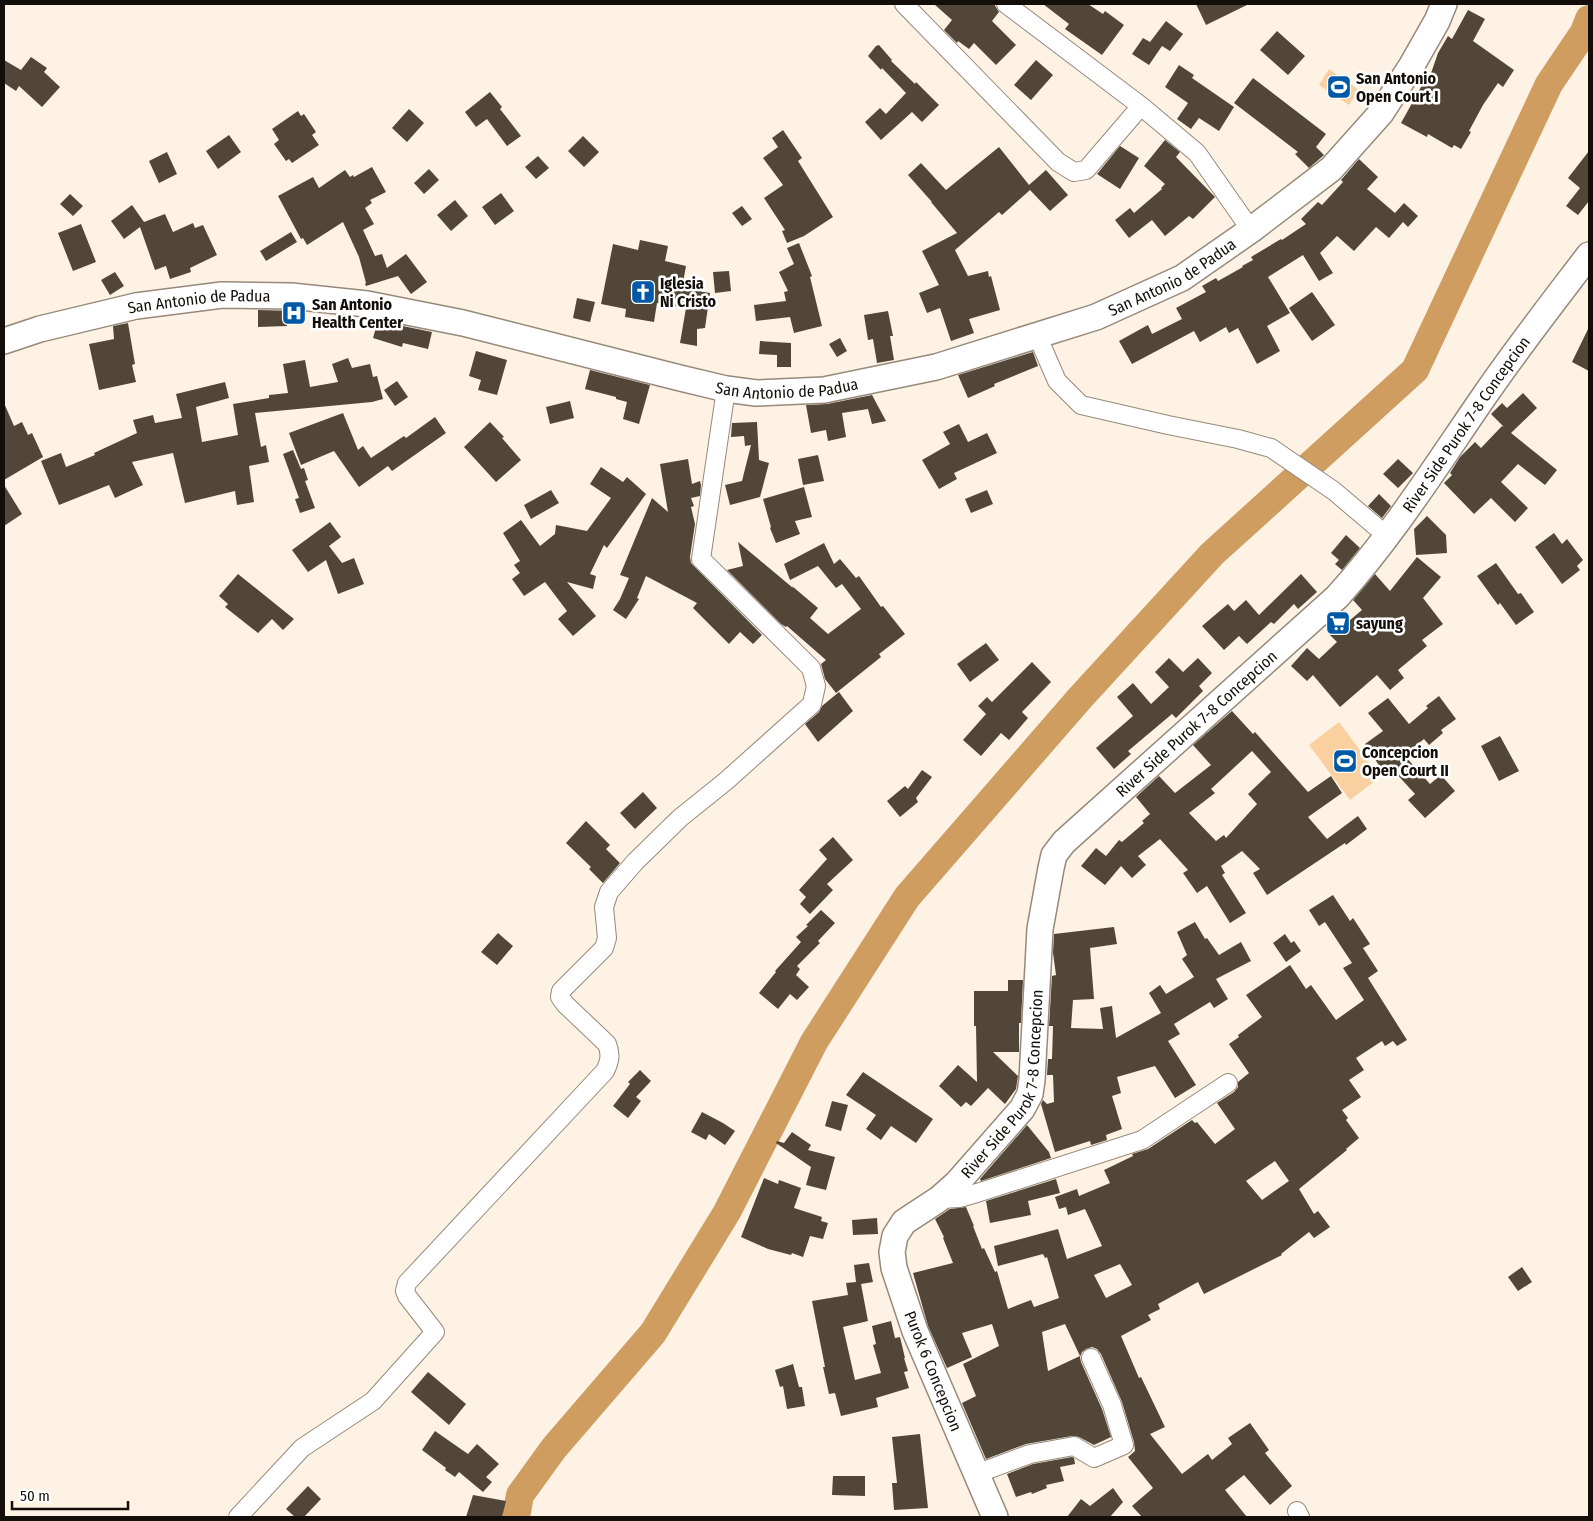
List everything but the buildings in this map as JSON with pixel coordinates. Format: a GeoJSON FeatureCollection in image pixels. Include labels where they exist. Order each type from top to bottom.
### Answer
{"type":"FeatureCollection","features":[{"type":"Feature","properties":{"kind":"street"},"geometry":{"type":"LineString","coordinates":[[904,4],[1058,162],[1074,172],[1086,170],[1141,106]]}},
{"type":"Feature","properties":{"kind":"street"},"geometry":{"type":"LineString","coordinates":[[1006,4],[1141,106],[1197,153],[1252,230]]}},
{"type":"Feature","properties":{"kind":"street","name":"San Antonio de Padua"},"geometry":{"type":"LineString","coordinates":[[4,341],[40,329],[136,306],[222,295],[291,296],[367,304],[463,323],[726,389],[756,393],[824,390],[936,368],[1096,317],[1182,278],[1252,230],[1331,169],[1381,113],[1438,21],[1444,4]]}},
{"type":"Feature","properties":{"kind":"street","name":"River Side Purok 7-8 Concepcion"},"geometry":{"type":"LineString","coordinates":[[904,1222],[939,1199],[957,1183],[1022,1109],[1030,1094],[1040,929],[1050,868],[1054,855],[1064,842],[1337,597],[1387,536],[1492,385],[1589,255]]}},
{"type":"Feature","properties":{"kind":"street"},"geometry":{"type":"LineString","coordinates":[[1037,335],[1056,381],[1082,405],[1271,448],[1334,490],[1387,536]]}},
{"type":"Feature","properties":{"kind":"street"},"geometry":{"type":"LineString","coordinates":[[238,1517],[302,1448],[373,1400],[435,1332],[407,1296],[405,1291],[407,1283],[605,1071],[610,1058],[608,1044],[565,1004],[560,997],[561,991],[604,948],[607,938],[604,907],[609,892],[635,862],[680,818],[726,781],[812,704],[816,686],[811,668],[701,559],[726,389]]}},
{"type":"Feature","properties":{"kind":"street"},"geometry":{"type":"LineString","coordinates":[[939,1199],[959,1198],[978,1193],[1142,1140],[1228,1083]]}},
{"type":"Feature","properties":{"kind":"street","name":"Purok 6 Concepcion"},"geometry":{"type":"LineString","coordinates":[[904,1222],[895,1236],[892,1252],[894,1268],[915,1331],[995,1517]]}},
{"type":"Feature","properties":{"kind":"street"},"geometry":{"type":"LineString","coordinates":[[976,1474],[1030,1454],[1074,1446],[1094,1458],[1124,1445],[1112,1405],[1091,1358]]}},
{"type":"Feature","properties":{"kind":"shaded area","name":"San Antonio Open Court I"},"geometry":{"type":"Polygon","coordinates":[[[1329,69],[1359,90],[1349,105],[1319,85],[1329,69]]]}},
{"type":"Feature","properties":{"kind":"shaded area","name":"Concepcion Open Court II"},"geometry":{"type":"Polygon","coordinates":[[[1339,722],[1380,777],[1350,800],[1309,745],[1339,722]]]}},
{"type":"Feature","properties":{"kind":"waterway"},"geometry":{"type":"LineString","coordinates":[[516,1517],[520,1495],[554,1448],[653,1333],[727,1212],[814,1042],[907,897],[1080,698],[1212,554],[1415,370],[1549,84],[1584,32],[1589,19]]}},
{"type":"Feature","properties":{"kind":"place","name":"San Antonio Open Court I"},"geometry":{"type":"Point","coordinates":[1339,87]}},
{"type":"Feature","properties":{"kind":"place","name":"Iglesia Ni Cristo"},"geometry":{"type":"Point","coordinates":[643,292]}},
{"type":"Feature","properties":{"kind":"place","name":"San Antonio Health Center"},"geometry":{"type":"Point","coordinates":[294,313]}},
{"type":"Feature","properties":{"kind":"place","name":"sayung"},"geometry":{"type":"Point","coordinates":[1338,623]}},
{"type":"Feature","properties":{"kind":"place","name":"Concepcion Open Court II"},"geometry":{"type":"Point","coordinates":[1345,761]}}]}
